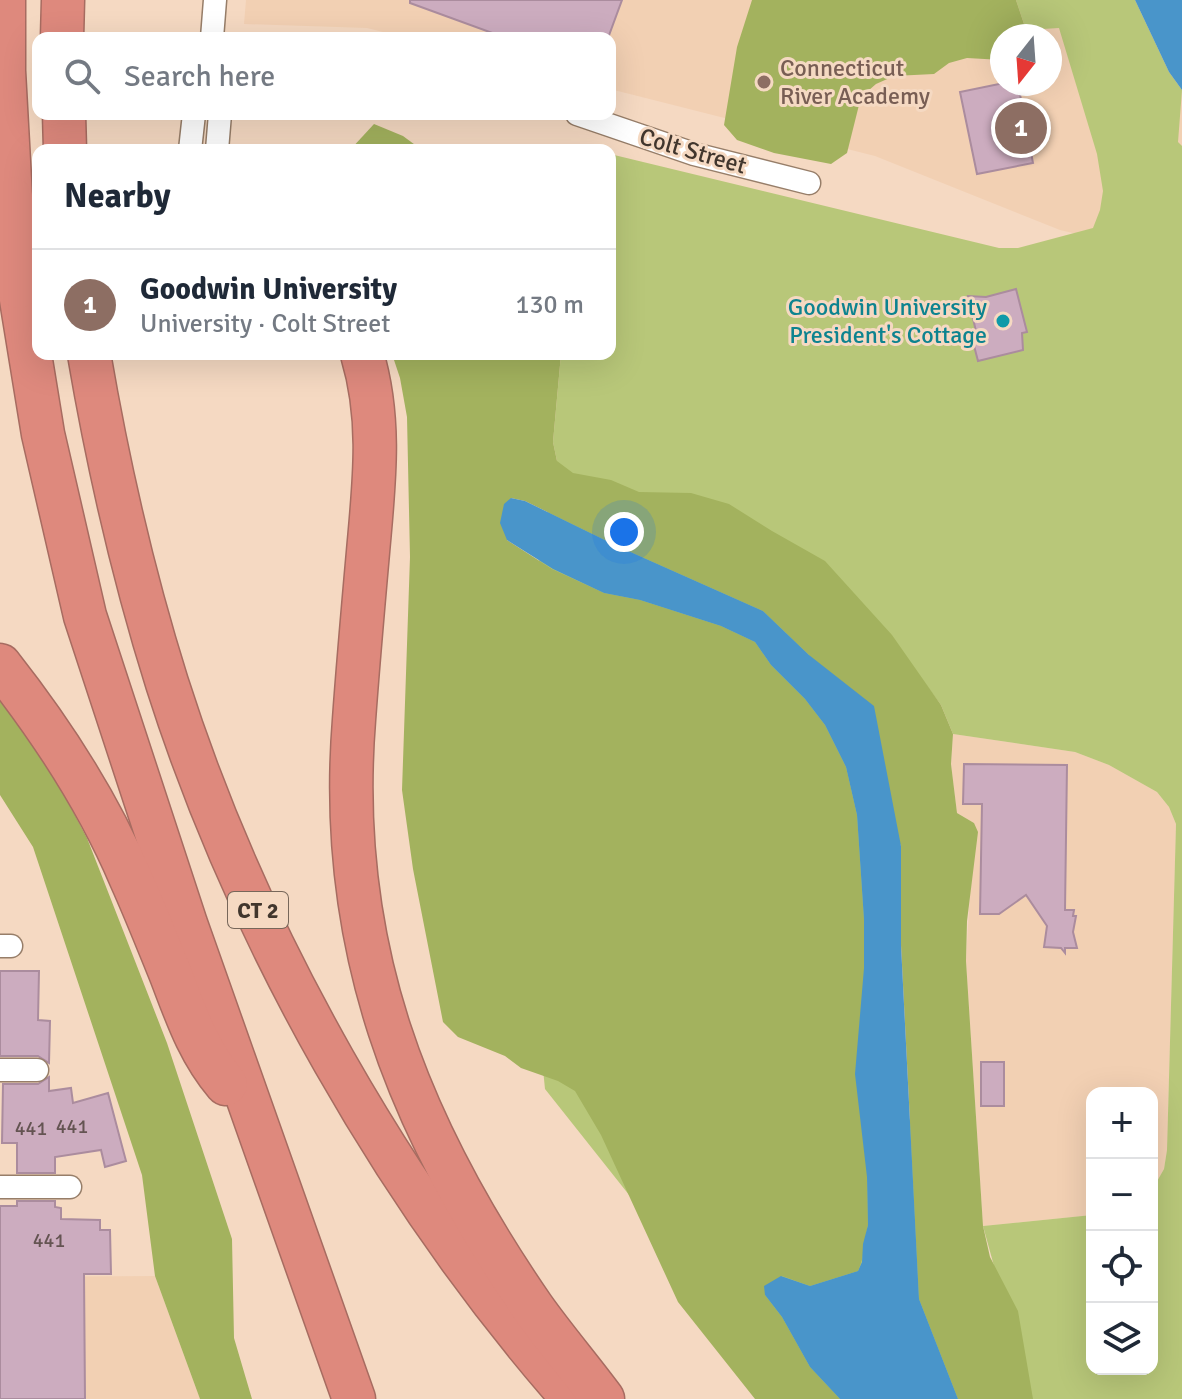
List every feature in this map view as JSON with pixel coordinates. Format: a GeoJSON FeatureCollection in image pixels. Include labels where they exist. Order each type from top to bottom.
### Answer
{"type":"FeatureCollection","features":[{"type":"Feature","properties":{"kind":"highway"},"geometry":{"type":"LineString","coordinates":[[4,0],[4,71],[19,287],[41,423],[80,597],[135,773],[354,1399]]}},
{"type":"Feature","properties":{"kind":"highway"},"geometry":{"type":"LineString","coordinates":[[62,32],[63,0]]}},
{"type":"Feature","properties":{"kind":"highway"},"geometry":{"type":"LineString","coordinates":[[64,120],[65,144]]}},
{"type":"Feature","properties":{"kind":"highway","name":"CT 2"},"geometry":{"type":"LineString","coordinates":[[90,360],[110,469],[163,671],[224,834],[279,954],[331,1053],[403,1174],[486,1294],[573,1399]]}},
{"type":"Feature","properties":{"kind":"highway"},"geometry":{"type":"LineString","coordinates":[[364,360],[373,396],[376,451],[353,724],[350,810],[359,907],[377,992],[407,1085],[462,1195],[532,1306],[603,1399]]}},
{"type":"Feature","properties":{"kind":"highway"},"geometry":{"type":"LineString","coordinates":[[0,665],[44,724],[92,799],[130,876],[198,1043],[219,1075],[251,1110]]}},
{"type":"Feature","properties":{"kind":"highway"},"geometry":{"type":"LineString","coordinates":[[403,1174],[411,1210],[425,1245],[443,1275],[533,1399]]}},
{"type":"Feature","properties":{"kind":"street"},"geometry":{"type":"LineString","coordinates":[[212,32],[215,0]]}},
{"type":"Feature","properties":{"kind":"street"},"geometry":{"type":"LineString","coordinates":[[191,144],[193,120]]}},
{"type":"Feature","properties":{"kind":"street"},"geometry":{"type":"LineString","coordinates":[[218,144],[220,120]]}},
{"type":"Feature","properties":{"kind":"street","name":"Colt Street"},"geometry":{"type":"LineString","coordinates":[[595,120],[694,154],[809,183]]}},
{"type":"Feature","properties":{"kind":"street"},"geometry":{"type":"LineString","coordinates":[[0,1070],[37,1070]]}},
{"type":"Feature","properties":{"kind":"street"},"geometry":{"type":"LineString","coordinates":[[0,1187],[70,1187]]}},
{"type":"Feature","properties":{"kind":"shaded area"},"geometry":{"type":"Polygon","coordinates":[[[246,0],[1135,0],[1169,72],[1182,90],[1182,259],[1060,230],[875,156],[616,91],[616,32],[383,32],[367,28],[244,24],[246,0]]]}},
{"type":"Feature","properties":{"kind":"shaded area"},"geometry":{"type":"Polygon","coordinates":[[[953,734],[1075,752],[1109,765],[1157,792],[1169,807],[1176,824],[1164,1169],[1158,1180],[1158,1087],[1086,1087],[1086,1216],[983,1226],[966,961],[974,823],[957,813],[951,764],[953,734]]]}},
{"type":"Feature","properties":{"kind":"shaded area"},"geometry":{"type":"Polygon","coordinates":[[[155,1276],[200,1399],[0,1399],[0,1277],[155,1276]]]}},
{"type":"Feature","properties":{"kind":"green space"},"geometry":{"type":"Polygon","coordinates":[[[752,0],[1016,0],[1024,24],[990,24],[990,59],[967,58],[949,63],[934,74],[894,76],[876,84],[861,97],[847,153],[831,164],[774,153],[737,140],[724,125],[737,47],[752,0]]]}},
{"type":"Feature","properties":{"kind":"green space"},"geometry":{"type":"Polygon","coordinates":[[[1016,0],[1135,0],[1169,72],[1182,90],[1178,142],[1182,146],[1182,1399],[791,1399],[545,1089],[509,729],[557,461],[553,442],[560,360],[616,360],[616,155],[999,248],[1018,248],[1093,228],[1103,191],[1097,154],[1062,38],[1062,24],[1024,24],[1016,0]],[[884,628],[879,1067],[994,1266],[983,1226],[1086,1216],[1086,1375],[1158,1375],[1158,1180],[1164,1169],[1167,1150],[1176,824],[1169,807],[1157,792],[1109,765],[1075,752],[953,734],[941,705],[884,628]]]}},
{"type":"Feature","properties":{"kind":"green space"},"geometry":{"type":"Polygon","coordinates":[[[374,124],[414,144],[356,144],[374,124]]]}},
{"type":"Feature","properties":{"kind":"green space"},"geometry":{"type":"Polygon","coordinates":[[[394,360],[560,360],[553,442],[557,461],[573,473],[611,480],[639,492],[691,493],[729,504],[825,561],[892,635],[941,705],[953,734],[951,764],[957,813],[974,823],[978,832],[967,921],[966,961],[983,1226],[990,1257],[1018,1311],[1033,1399],[958,1399],[919,1299],[901,945],[901,846],[809,655],[763,611],[525,501],[511,498],[507,540],[552,569],[604,593],[640,600],[721,626],[755,642],[771,665],[805,699],[825,725],[846,767],[857,815],[864,920],[868,1225],[858,1271],[810,1286],[782,1276],[765,1295],[782,1317],[810,1367],[840,1399],[755,1399],[678,1302],[601,1135],[575,1091],[558,1081],[521,1068],[505,1056],[458,1037],[443,1022],[413,869],[402,790],[410,557],[407,417],[394,360]]]}},
{"type":"Feature","properties":{"kind":"green space"},"geometry":{"type":"Polygon","coordinates":[[[0,697],[39,747],[87,838],[167,1043],[232,1239],[234,1338],[252,1399],[200,1399],[155,1276],[142,1175],[33,847],[0,795],[0,697]]]}},
{"type":"Feature","properties":{"kind":"water"},"geometry":{"type":"Polygon","coordinates":[[[1135,0],[1182,0],[1182,90],[1169,72],[1135,0]]]}},
{"type":"Feature","properties":{"kind":"water"},"geometry":{"type":"Polygon","coordinates":[[[511,498],[525,501],[763,611],[809,655],[874,706],[901,846],[901,945],[919,1299],[958,1399],[840,1399],[810,1367],[782,1317],[765,1295],[764,1286],[781,1276],[810,1286],[858,1271],[868,1225],[867,1177],[855,1074],[864,968],[864,920],[857,815],[846,767],[825,725],[805,699],[771,665],[755,642],[721,626],[640,600],[604,593],[553,569],[507,540],[500,523],[504,504],[511,498]]]}},
{"type":"Feature","properties":{"kind":"building"},"geometry":{"type":"Polygon","coordinates":[[[410,0],[622,0],[610,32],[490,32],[410,3],[410,0]]]}},
{"type":"Feature","properties":{"kind":"building"},"geometry":{"type":"Polygon","coordinates":[[[990,86],[990,96],[1020,96],[1033,163],[977,174],[960,92],[990,86]]]}},
{"type":"Feature","properties":{"kind":"building","name":"Goodwin University President's Cottage"},"geometry":{"type":"Polygon","coordinates":[[[1016,289],[1027,332],[1022,333],[1023,350],[978,361],[972,338],[977,336],[968,296],[986,297],[1016,289]]]}},
{"type":"Feature","properties":{"kind":"building"},"geometry":{"type":"Polygon","coordinates":[[[964,764],[1067,765],[1065,910],[1074,910],[1073,916],[1076,916],[1073,932],[1077,948],[1065,948],[1065,953],[1061,948],[1044,947],[1047,926],[1026,895],[999,914],[980,914],[982,804],[963,804],[964,764]]]}},
{"type":"Feature","properties":{"kind":"building"},"geometry":{"type":"Polygon","coordinates":[[[0,971],[39,971],[38,1020],[50,1021],[49,1063],[38,1056],[0,1056],[0,971]]]}},
{"type":"Feature","properties":{"kind":"building"},"geometry":{"type":"Polygon","coordinates":[[[981,1062],[1004,1062],[1004,1106],[981,1106],[981,1062]]]}},
{"type":"Feature","properties":{"kind":"building"},"geometry":{"type":"Polygon","coordinates":[[[49,1077],[49,1091],[71,1088],[73,1103],[108,1093],[126,1161],[105,1167],[101,1150],[55,1157],[55,1173],[17,1173],[17,1143],[2,1143],[3,1084],[38,1084],[49,1077]]]}},
{"type":"Feature","properties":{"kind":"building"},"geometry":{"type":"Polygon","coordinates":[[[17,1201],[55,1201],[55,1207],[61,1208],[61,1219],[100,1220],[100,1230],[110,1230],[111,1274],[84,1274],[85,1399],[0,1399],[0,1206],[17,1206],[17,1201]]]}},
{"type":"Feature","properties":{"kind":"place","name":"Connecticut River Academy"},"geometry":{"type":"Point","coordinates":[764,82]}},
{"type":"Feature","properties":{"kind":"place","name":"Goodwin University"},"geometry":{"type":"Point","coordinates":[1021,128]}},
{"type":"Feature","properties":{"kind":"place","name":"Goodwin University President's Cottage"},"geometry":{"type":"Point","coordinates":[1003,321]}}]}
